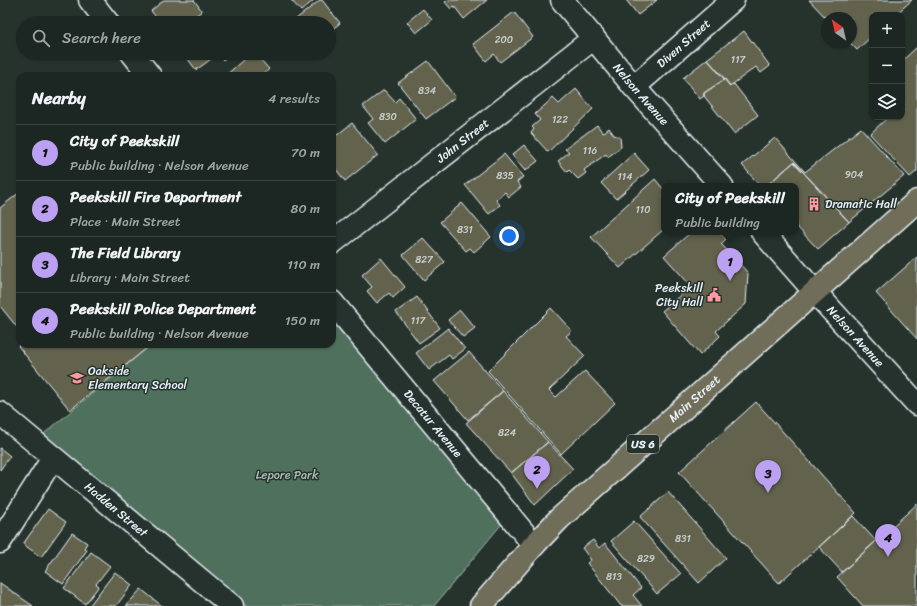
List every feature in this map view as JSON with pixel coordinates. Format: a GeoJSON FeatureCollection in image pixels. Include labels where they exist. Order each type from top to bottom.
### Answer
{"type":"FeatureCollection","features":[{"type":"Feature","properties":{"kind":"main road","name":"Main Street"},"geometry":{"type":"LineString","coordinates":[[481,606],[534,545],[559,519],[917,201]]}},
{"type":"Feature","properties":{"kind":"street"},"geometry":{"type":"LineString","coordinates":[[90,0],[103,16]]}},
{"type":"Feature","properties":{"kind":"street","name":"Nelson Avenue"},"geometry":{"type":"LineString","coordinates":[[562,0],[634,87],[719,183]]}},
{"type":"Feature","properties":{"kind":"street","name":"Diven Street"},"geometry":{"type":"LineString","coordinates":[[634,87],[733,0]]}},
{"type":"Feature","properties":{"kind":"street","name":"John Street"},"geometry":{"type":"LineString","coordinates":[[336,240],[594,38]]}},
{"type":"Feature","properties":{"kind":"street"},"geometry":{"type":"LineString","coordinates":[[137,60],[147,72]]}},
{"type":"Feature","properties":{"kind":"street","name":"Nelson Avenue"},"geometry":{"type":"LineString","coordinates":[[765,235],[917,404]]}},
{"type":"Feature","properties":{"kind":"street","name":"Decatur Avenue"},"geometry":{"type":"LineString","coordinates":[[336,307],[534,545]]}},
{"type":"Feature","properties":{"kind":"street","name":"Hadden Street"},"geometry":{"type":"LineString","coordinates":[[0,414],[232,606]]}},
{"type":"Feature","properties":{"kind":"street"},"geometry":{"type":"LineString","coordinates":[[0,542],[53,458]]}},
{"type":"Feature","properties":{"kind":"green space","name":"Lepore Park"},"geometry":{"type":"Polygon","coordinates":[[[336,306],[509,515],[434,606],[233,606],[34,442],[147,348],[336,348],[336,306]]]}},
{"type":"Feature","properties":{"kind":"building"},"geometry":{"type":"Polygon","coordinates":[[[164,0],[194,0],[202,11],[195,16],[155,16],[151,11],[164,0]]]}},
{"type":"Feature","properties":{"kind":"building"},"geometry":{"type":"Polygon","coordinates":[[[291,0],[314,0],[301,11],[291,0]]]}},
{"type":"Feature","properties":{"kind":"building"},"geometry":{"type":"Polygon","coordinates":[[[322,0],[335,16],[300,16],[322,0]]]}},
{"type":"Feature","properties":{"kind":"building"},"geometry":{"type":"Polygon","coordinates":[[[448,0],[487,0],[464,19],[454,6],[451,9],[445,2],[448,0]]]}},
{"type":"Feature","properties":{"kind":"building"},"geometry":{"type":"Polygon","coordinates":[[[626,0],[657,0],[638,15],[626,0]]]}},
{"type":"Feature","properties":{"kind":"building"},"geometry":{"type":"Polygon","coordinates":[[[809,0],[912,0],[898,12],[869,12],[869,39],[857,50],[855,48],[857,48],[857,12],[821,13],[809,0]]]}},
{"type":"Feature","properties":{"kind":"building"},"geometry":{"type":"Polygon","coordinates":[[[423,9],[432,20],[416,33],[407,22],[423,9]]]}},
{"type":"Feature","properties":{"kind":"building"},"geometry":{"type":"Polygon","coordinates":[[[514,12],[533,37],[500,62],[494,54],[486,61],[473,44],[514,12]]]}},
{"type":"Feature","properties":{"kind":"building"},"geometry":{"type":"Polygon","coordinates":[[[336,18],[340,23],[336,26],[336,18]]]}},
{"type":"Feature","properties":{"kind":"building"},"geometry":{"type":"Polygon","coordinates":[[[744,31],[770,66],[761,73],[756,67],[730,86],[707,59],[744,31]]]}},
{"type":"Feature","properties":{"kind":"building"},"geometry":{"type":"Polygon","coordinates":[[[917,47],[917,171],[910,177],[870,134],[885,120],[905,120],[905,58],[917,47]]]}},
{"type":"Feature","properties":{"kind":"building"},"geometry":{"type":"Polygon","coordinates":[[[707,59],[725,79],[704,93],[704,96],[700,99],[683,78],[707,59]]]}},
{"type":"Feature","properties":{"kind":"building"},"geometry":{"type":"Polygon","coordinates":[[[189,60],[210,60],[196,70],[189,60]]]}},
{"type":"Feature","properties":{"kind":"building"},"geometry":{"type":"Polygon","coordinates":[[[243,60],[261,60],[269,69],[266,72],[230,72],[243,60]]]}},
{"type":"Feature","properties":{"kind":"building"},"geometry":{"type":"Polygon","coordinates":[[[428,61],[455,97],[426,119],[398,83],[428,61]]]}},
{"type":"Feature","properties":{"kind":"building"},"geometry":{"type":"Polygon","coordinates":[[[725,79],[730,86],[734,84],[758,115],[734,134],[704,96],[704,93],[725,79]]]}},
{"type":"Feature","properties":{"kind":"building"},"geometry":{"type":"Polygon","coordinates":[[[576,89],[593,109],[548,152],[531,133],[534,129],[532,127],[540,120],[535,114],[553,98],[559,104],[576,89]]]}},
{"type":"Feature","properties":{"kind":"building"},"geometry":{"type":"Polygon","coordinates":[[[384,90],[395,102],[399,98],[416,119],[385,144],[368,123],[373,119],[363,106],[384,90]]]}},
{"type":"Feature","properties":{"kind":"building"},"geometry":{"type":"Polygon","coordinates":[[[352,123],[378,155],[345,181],[336,169],[336,136],[352,123]]]}},
{"type":"Feature","properties":{"kind":"building"},"geometry":{"type":"Polygon","coordinates":[[[597,125],[603,133],[609,128],[614,135],[620,137],[621,147],[608,157],[606,154],[584,170],[586,173],[578,179],[569,170],[567,172],[558,161],[569,152],[565,149],[597,125]]]}},
{"type":"Feature","properties":{"kind":"building"},"geometry":{"type":"Polygon","coordinates":[[[861,128],[904,176],[849,222],[794,162],[770,183],[757,183],[742,165],[775,138],[805,172],[861,128]]]}},
{"type":"Feature","properties":{"kind":"building"},"geometry":{"type":"Polygon","coordinates":[[[524,145],[538,161],[525,171],[512,155],[524,145]]]}},
{"type":"Feature","properties":{"kind":"building"},"geometry":{"type":"Polygon","coordinates":[[[634,153],[649,170],[616,199],[601,183],[634,153]]]}},
{"type":"Feature","properties":{"kind":"building"},"geometry":{"type":"Polygon","coordinates":[[[504,154],[523,177],[517,182],[521,187],[509,197],[505,192],[496,200],[500,205],[489,214],[465,185],[504,154]]]}},
{"type":"Feature","properties":{"kind":"building","name":"Dramatic Hall"},"geometry":{"type":"Polygon","coordinates":[[[794,162],[849,222],[818,249],[799,229],[799,183],[770,183],[794,162]]]}},
{"type":"Feature","properties":{"kind":"building"},"geometry":{"type":"Polygon","coordinates":[[[655,179],[661,186],[661,232],[620,268],[591,237],[655,179]]]}},
{"type":"Feature","properties":{"kind":"building"},"geometry":{"type":"Polygon","coordinates":[[[16,195],[16,326],[0,306],[0,208],[16,195]]]}},
{"type":"Feature","properties":{"kind":"building"},"geometry":{"type":"Polygon","coordinates":[[[462,203],[491,237],[474,252],[470,248],[466,251],[440,222],[462,203]]]}},
{"type":"Feature","properties":{"kind":"building","name":"Peekskill City Hall"},"geometry":{"type":"Polygon","coordinates":[[[688,235],[722,235],[726,239],[721,244],[748,273],[746,304],[716,331],[720,336],[700,355],[662,311],[691,286],[664,256],[688,235]]]}},
{"type":"Feature","properties":{"kind":"building"},"geometry":{"type":"Polygon","coordinates":[[[423,238],[445,262],[424,280],[403,255],[423,238]]]}},
{"type":"Feature","properties":{"kind":"building"},"geometry":{"type":"Polygon","coordinates":[[[917,257],[917,339],[876,293],[917,257]]]}},
{"type":"Feature","properties":{"kind":"building"},"geometry":{"type":"Polygon","coordinates":[[[381,258],[405,287],[393,298],[389,293],[377,303],[367,291],[372,287],[362,275],[381,258]]]}},
{"type":"Feature","properties":{"kind":"building"},"geometry":{"type":"Polygon","coordinates":[[[417,297],[440,328],[419,343],[396,312],[417,297]]]}},
{"type":"Feature","properties":{"kind":"building"},"geometry":{"type":"Polygon","coordinates":[[[551,308],[572,331],[566,336],[585,356],[549,390],[556,397],[585,371],[615,403],[561,454],[488,371],[551,308]]]}},
{"type":"Feature","properties":{"kind":"building"},"geometry":{"type":"Polygon","coordinates":[[[460,310],[475,328],[463,337],[448,320],[460,310]]]}},
{"type":"Feature","properties":{"kind":"building"},"geometry":{"type":"Polygon","coordinates":[[[448,328],[465,349],[452,359],[449,355],[429,370],[416,353],[448,328]]]}},
{"type":"Feature","properties":{"kind":"building","name":"Oakside Elementary School"},"geometry":{"type":"Polygon","coordinates":[[[20,348],[147,348],[70,410],[20,348]]]}},
{"type":"Feature","properties":{"kind":"building"},"geometry":{"type":"Polygon","coordinates":[[[469,352],[503,391],[468,420],[434,381],[469,352]]]}},
{"type":"Feature","properties":{"kind":"building"},"geometry":{"type":"Polygon","coordinates":[[[503,391],[548,442],[511,473],[466,423],[503,391]]]}},
{"type":"Feature","properties":{"kind":"building"},"geometry":{"type":"Polygon","coordinates":[[[756,402],[856,513],[779,583],[679,472],[756,402]]]}},
{"type":"Feature","properties":{"kind":"building"},"geometry":{"type":"Polygon","coordinates":[[[548,442],[573,469],[535,505],[511,473],[548,442]]]}},
{"type":"Feature","properties":{"kind":"building"},"geometry":{"type":"Polygon","coordinates":[[[0,448],[10,456],[0,470],[0,448]]]}},
{"type":"Feature","properties":{"kind":"building"},"geometry":{"type":"Polygon","coordinates":[[[668,492],[726,558],[699,583],[640,517],[668,492]]]}},
{"type":"Feature","properties":{"kind":"building"},"geometry":{"type":"Polygon","coordinates":[[[917,504],[917,606],[863,606],[837,577],[917,504]]]}},
{"type":"Feature","properties":{"kind":"building"},"geometry":{"type":"Polygon","coordinates":[[[48,509],[66,522],[41,557],[23,544],[48,509]]]}},
{"type":"Feature","properties":{"kind":"building"},"geometry":{"type":"Polygon","coordinates":[[[853,516],[876,541],[842,572],[819,547],[853,516]]]}},
{"type":"Feature","properties":{"kind":"building"},"geometry":{"type":"Polygon","coordinates":[[[634,521],[681,574],[657,594],[611,541],[634,521]]]}},
{"type":"Feature","properties":{"kind":"building"},"geometry":{"type":"Polygon","coordinates":[[[72,533],[87,543],[84,548],[87,550],[63,584],[45,571],[72,533]]]}},
{"type":"Feature","properties":{"kind":"building"},"geometry":{"type":"Polygon","coordinates":[[[593,540],[599,548],[605,543],[641,588],[633,595],[642,606],[621,606],[587,563],[591,560],[582,548],[593,540]]]}},
{"type":"Feature","properties":{"kind":"building"},"geometry":{"type":"Polygon","coordinates":[[[91,552],[110,566],[96,584],[99,586],[85,604],[64,588],[91,552]]]}},
{"type":"Feature","properties":{"kind":"building"},"geometry":{"type":"Polygon","coordinates":[[[115,572],[132,585],[116,606],[89,606],[115,572]]]}},
{"type":"Feature","properties":{"kind":"building"},"geometry":{"type":"Polygon","coordinates":[[[0,583],[33,606],[0,606],[0,583]]]}},
{"type":"Feature","properties":{"kind":"building"},"geometry":{"type":"Polygon","coordinates":[[[141,589],[162,606],[126,606],[141,589]]]}},
{"type":"Feature","properties":{"kind":"place","name":"Dramatic Hall"},"geometry":{"type":"Point","coordinates":[814,204]}},
{"type":"Feature","properties":{"kind":"place","name":"City of Peekskill"},"geometry":{"type":"Point","coordinates":[730,281]}},
{"type":"Feature","properties":{"kind":"place","name":"Peekskill City Hall"},"geometry":{"type":"Point","coordinates":[714,295]}},
{"type":"Feature","properties":{"kind":"place","name":"Oakside Elementary School"},"geometry":{"type":"Point","coordinates":[77,378]}},
{"type":"Feature","properties":{"kind":"place","name":"Peekskill Fire Department"},"geometry":{"type":"Point","coordinates":[537,489]}},
{"type":"Feature","properties":{"kind":"place","name":"The Field Library"},"geometry":{"type":"Point","coordinates":[768,493]}},
{"type":"Feature","properties":{"kind":"place","name":"Peekskill Police Department"},"geometry":{"type":"Point","coordinates":[888,557]}}]}
